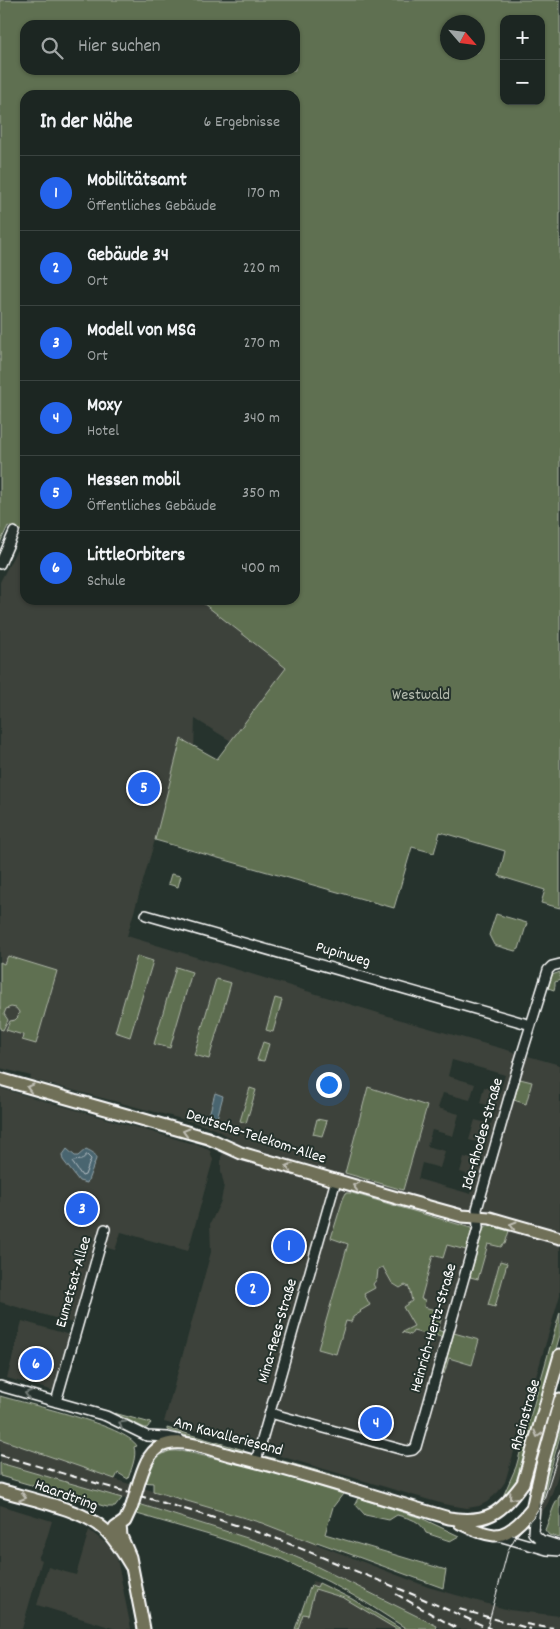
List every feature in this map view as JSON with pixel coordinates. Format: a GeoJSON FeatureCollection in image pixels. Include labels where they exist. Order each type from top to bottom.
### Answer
{"type":"FeatureCollection","features":[{"type":"Feature","properties":{"kind":"main road","name":"Deutsche-Telekom-Allee"},"geometry":{"type":"LineString","coordinates":[[0,1079],[208,1138],[240,1153],[462,1216],[490,1218],[560,1238]]}},
{"type":"Feature","properties":{"kind":"main road","name":"Rheinstraße"},"geometry":{"type":"LineString","coordinates":[[523,1483],[560,1355]]}},
{"type":"Feature","properties":{"kind":"main road","name":"Rheinstraße"},"geometry":{"type":"LineString","coordinates":[[500,1537],[524,1518],[532,1509],[560,1400]]}},
{"type":"Feature","properties":{"kind":"main road"},"geometry":{"type":"LineString","coordinates":[[101,1526],[113,1528],[120,1525],[126,1519],[146,1462],[154,1452],[165,1444],[187,1444]]}},
{"type":"Feature","properties":{"kind":"main road","name":"Am Kavalleriesand"},"geometry":{"type":"LineString","coordinates":[[187,1444],[449,1518],[500,1537]]}},
{"type":"Feature","properties":{"kind":"main road","name":"Am Kavalleriesand"},"geometry":{"type":"LineString","coordinates":[[449,1518],[475,1521],[493,1514],[503,1506],[523,1483]]}},
{"type":"Feature","properties":{"kind":"main road","name":"Haardtring"},"geometry":{"type":"LineString","coordinates":[[0,1490],[68,1511],[101,1526],[114,1540],[131,1566]]}},
{"type":"Feature","properties":{"kind":"main road","name":"Haardtring"},"geometry":{"type":"LineString","coordinates":[[120,1525],[144,1629]]}},
{"type":"Feature","properties":{"kind":"street"},"geometry":{"type":"LineString","coordinates":[[0,564],[14,532]]}},
{"type":"Feature","properties":{"kind":"street","name":"Pupinweg"},"geometry":{"type":"LineString","coordinates":[[146,915],[531,1025]]}},
{"type":"Feature","properties":{"kind":"street"},"geometry":{"type":"LineString","coordinates":[[531,1025],[548,970],[552,966],[560,964]]}},
{"type":"Feature","properties":{"kind":"street","name":"Ida-Rhodes-Straße"},"geometry":{"type":"LineString","coordinates":[[478,1217],[478,1208],[531,1025]]}},
{"type":"Feature","properties":{"kind":"street","name":"Mina-Rees-Straße"},"geometry":{"type":"LineString","coordinates":[[256,1462],[336,1180]]}},
{"type":"Feature","properties":{"kind":"street","name":"Heinrich-Hertz-Straße"},"geometry":{"type":"LineString","coordinates":[[270,1413],[407,1451],[413,1450],[416,1447],[478,1228],[478,1217]]}},
{"type":"Feature","properties":{"kind":"street","name":"Eumetsat-Allee"},"geometry":{"type":"LineString","coordinates":[[56,1402],[105,1229]]}},
{"type":"Feature","properties":{"kind":"street","name":"Am Kavalleriesand"},"geometry":{"type":"LineString","coordinates":[[0,1386],[106,1416],[147,1436],[167,1437],[187,1444]]}},
{"type":"Feature","properties":{"kind":"street"},"geometry":{"type":"LineString","coordinates":[[146,1462],[149,1449],[147,1436]]}},
{"type":"Feature","properties":{"kind":"street"},"geometry":{"type":"LineString","coordinates":[[149,1449],[162,1440],[187,1444]]}},
{"type":"Feature","properties":{"kind":"street","name":"Rheinstraße"},"geometry":{"type":"LineString","coordinates":[[537,1489],[532,1531],[538,1538],[560,1546]]}},
{"type":"Feature","properties":{"kind":"street"},"geometry":{"type":"LineString","coordinates":[[500,1537],[541,1549],[560,1551]]}},
{"type":"Feature","properties":{"kind":"shaded area"},"geometry":{"type":"Polygon","coordinates":[[[20,546],[20,605],[209,605],[300,668],[244,749],[195,719],[191,850],[155,840],[127,936],[411,1023],[560,1065],[560,1295],[505,1482],[487,1502],[479,1506],[467,1508],[443,1504],[273,1454],[269,1451],[164,1422],[211,1252],[210,1224],[221,1201],[224,1185],[221,1172],[221,1157],[231,1138],[214,1129],[193,1122],[30,1079],[31,1076],[0,1068],[0,582],[20,546]],[[452,1060],[448,1076],[475,1084],[470,1100],[443,1093],[438,1108],[459,1114],[453,1136],[432,1130],[427,1146],[445,1151],[440,1168],[422,1163],[418,1179],[471,1194],[475,1177],[460,1172],[464,1157],[480,1161],[485,1144],[469,1140],[475,1120],[491,1124],[496,1108],[480,1103],[484,1087],[500,1092],[505,1075],[452,1060]],[[454,1333],[445,1374],[449,1358],[472,1365],[479,1340],[454,1333]]]}},
{"type":"Feature","properties":{"kind":"shaded area"},"geometry":{"type":"Polygon","coordinates":[[[0,1088],[204,1147],[210,1151],[213,1160],[188,1251],[121,1232],[115,1250],[96,1245],[72,1323],[0,1302],[0,1088]]]}},
{"type":"Feature","properties":{"kind":"shaded area"},"geometry":{"type":"Polygon","coordinates":[[[22,1321],[70,1335],[54,1391],[7,1378],[22,1321]]]}},
{"type":"Feature","properties":{"kind":"shaded area"},"geometry":{"type":"Polygon","coordinates":[[[0,1439],[126,1483],[262,1523],[428,1587],[509,1610],[560,1616],[560,1629],[442,1629],[310,1563],[260,1542],[122,1498],[0,1463],[0,1439]]]}},
{"type":"Feature","properties":{"kind":"shaded area"},"geometry":{"type":"Polygon","coordinates":[[[560,1441],[560,1467],[555,1485],[548,1503],[536,1522],[540,1503],[547,1488],[560,1441]]]}},
{"type":"Feature","properties":{"kind":"shaded area"},"geometry":{"type":"Polygon","coordinates":[[[0,1505],[52,1521],[45,1544],[38,1558],[42,1560],[22,1629],[0,1629],[0,1505]]]}},
{"type":"Feature","properties":{"kind":"shaded area"},"geometry":{"type":"Polygon","coordinates":[[[89,1530],[108,1545],[117,1558],[131,1629],[116,1629],[37,1605],[48,1567],[76,1575],[89,1530]]]}},
{"type":"Feature","properties":{"kind":"shaded area"},"geometry":{"type":"Polygon","coordinates":[[[313,1581],[352,1599],[401,1629],[295,1629],[313,1581]]]}},
{"type":"Feature","properties":{"kind":"green space","name":"Westwald"},"geometry":{"type":"Polygon","coordinates":[[[0,0],[560,0],[560,908],[541,903],[545,890],[499,876],[505,851],[440,832],[434,853],[412,847],[394,908],[155,840],[181,739],[217,759],[286,668],[205,605],[300,605],[300,90],[20,90],[20,531],[8,526],[0,543],[0,0]]]}},
{"type":"Feature","properties":{"kind":"green space"},"geometry":{"type":"Polygon","coordinates":[[[171,874],[181,876],[178,887],[168,884],[171,874]]]}},
{"type":"Feature","properties":{"kind":"green space"},"geometry":{"type":"Polygon","coordinates":[[[496,914],[527,923],[519,949],[515,951],[494,945],[489,935],[496,914]]]}},
{"type":"Feature","properties":{"kind":"green space"},"geometry":{"type":"Polygon","coordinates":[[[8,956],[57,971],[36,1044],[22,1040],[23,1035],[6,1030],[10,1021],[18,1017],[19,1012],[16,1008],[6,1009],[4,1014],[8,1020],[3,1030],[0,1029],[0,962],[4,964],[8,956]]]}},
{"type":"Feature","properties":{"kind":"green space"},"geometry":{"type":"Polygon","coordinates":[[[137,956],[153,961],[130,1037],[115,1032],[137,956]]]}},
{"type":"Feature","properties":{"kind":"green space"},"geometry":{"type":"Polygon","coordinates":[[[176,967],[192,972],[170,1048],[154,1044],[176,967]]]}},
{"type":"Feature","properties":{"kind":"green space"},"geometry":{"type":"Polygon","coordinates":[[[560,972],[560,980],[555,982],[554,990],[548,988],[552,975],[560,972]]]}},
{"type":"Feature","properties":{"kind":"green space"},"geometry":{"type":"Polygon","coordinates":[[[216,979],[231,983],[209,1059],[194,1055],[216,979]]]}},
{"type":"Feature","properties":{"kind":"green space"},"geometry":{"type":"Polygon","coordinates":[[[275,998],[282,1000],[273,1032],[266,1030],[275,998]]]}},
{"type":"Feature","properties":{"kind":"green space"},"geometry":{"type":"Polygon","coordinates":[[[263,1042],[269,1044],[264,1061],[257,1060],[263,1042]]]}},
{"type":"Feature","properties":{"kind":"green space"},"geometry":{"type":"Polygon","coordinates":[[[520,1079],[532,1082],[526,1104],[514,1100],[520,1079]]]}},
{"type":"Feature","properties":{"kind":"green space"},"geometry":{"type":"Polygon","coordinates":[[[368,1087],[427,1106],[403,1190],[345,1173],[368,1087]]]}},
{"type":"Feature","properties":{"kind":"green space"},"geometry":{"type":"Polygon","coordinates":[[[250,1088],[256,1090],[246,1123],[240,1121],[250,1088]]]}},
{"type":"Feature","properties":{"kind":"green space"},"geometry":{"type":"Polygon","coordinates":[[[317,1119],[327,1121],[322,1136],[313,1134],[317,1119]]]}},
{"type":"Feature","properties":{"kind":"green space"},"geometry":{"type":"Polygon","coordinates":[[[346,1193],[352,1193],[471,1228],[472,1232],[466,1250],[447,1245],[443,1258],[433,1255],[421,1299],[425,1300],[424,1307],[443,1312],[438,1330],[443,1332],[442,1337],[434,1335],[433,1330],[430,1335],[413,1331],[411,1335],[402,1332],[414,1326],[403,1307],[412,1301],[409,1287],[405,1285],[400,1288],[392,1283],[383,1267],[378,1269],[377,1279],[373,1284],[375,1288],[364,1294],[370,1305],[353,1317],[351,1322],[346,1321],[336,1354],[318,1349],[348,1244],[331,1238],[346,1193]]]}},
{"type":"Feature","properties":{"kind":"green space"},"geometry":{"type":"Polygon","coordinates":[[[491,1226],[509,1231],[505,1244],[501,1247],[488,1244],[478,1279],[470,1277],[483,1230],[485,1227],[491,1226]]]}},
{"type":"Feature","properties":{"kind":"green space"},"geometry":{"type":"Polygon","coordinates":[[[500,1261],[507,1263],[495,1307],[488,1305],[500,1261]]]}},
{"type":"Feature","properties":{"kind":"green space"},"geometry":{"type":"Polygon","coordinates":[[[560,1312],[560,1335],[519,1476],[511,1491],[501,1501],[516,1467],[560,1312]]]}},
{"type":"Feature","properties":{"kind":"green space"},"geometry":{"type":"Polygon","coordinates":[[[454,1333],[479,1340],[472,1365],[449,1358],[444,1374],[443,1371],[454,1333]]]}},
{"type":"Feature","properties":{"kind":"green space"},"geometry":{"type":"Polygon","coordinates":[[[0,1396],[74,1416],[114,1430],[129,1438],[137,1446],[134,1447],[134,1459],[128,1479],[118,1473],[115,1479],[0,1439],[0,1396]]]}},
{"type":"Feature","properties":{"kind":"green space"},"geometry":{"type":"Polygon","coordinates":[[[114,1413],[151,1423],[145,1428],[114,1413]]]}},
{"type":"Feature","properties":{"kind":"green space"},"geometry":{"type":"Polygon","coordinates":[[[560,1420],[560,1436],[541,1504],[546,1472],[560,1420]]]}},
{"type":"Feature","properties":{"kind":"green space"},"geometry":{"type":"Polygon","coordinates":[[[167,1428],[244,1450],[243,1452],[167,1430],[167,1428]]]}},
{"type":"Feature","properties":{"kind":"green space"},"geometry":{"type":"Polygon","coordinates":[[[169,1451],[187,1452],[250,1466],[343,1494],[333,1507],[325,1534],[446,1570],[443,1588],[317,1542],[316,1544],[262,1523],[153,1491],[153,1483],[141,1482],[157,1457],[169,1451]]]}},
{"type":"Feature","properties":{"kind":"green space"},"geometry":{"type":"Polygon","coordinates":[[[265,1456],[351,1480],[350,1483],[269,1460],[265,1456]]]}},
{"type":"Feature","properties":{"kind":"green space"},"geometry":{"type":"Polygon","coordinates":[[[0,1463],[122,1498],[115,1507],[107,1507],[0,1476],[0,1463]]]}},
{"type":"Feature","properties":{"kind":"green space"},"geometry":{"type":"Polygon","coordinates":[[[560,1495],[560,1538],[549,1535],[545,1530],[560,1495]]]}},
{"type":"Feature","properties":{"kind":"green space"},"geometry":{"type":"Polygon","coordinates":[[[358,1498],[421,1518],[459,1536],[450,1541],[426,1533],[418,1523],[397,1515],[389,1520],[365,1515],[355,1504],[358,1498]]]}},
{"type":"Feature","properties":{"kind":"green space"},"geometry":{"type":"Polygon","coordinates":[[[139,1504],[260,1542],[310,1563],[437,1626],[436,1629],[407,1629],[365,1602],[280,1558],[137,1514],[139,1504]]]}},
{"type":"Feature","properties":{"kind":"green space"},"geometry":{"type":"Polygon","coordinates":[[[319,1583],[352,1599],[401,1629],[396,1629],[344,1598],[315,1589],[308,1615],[303,1614],[298,1629],[295,1629],[311,1585],[317,1587],[319,1583]]]}},
{"type":"Feature","properties":{"kind":"water"},"geometry":{"type":"Polygon","coordinates":[[[215,1093],[223,1096],[216,1122],[208,1119],[215,1093]]]}},
{"type":"Feature","properties":{"kind":"water"},"geometry":{"type":"Polygon","coordinates":[[[67,1149],[75,1156],[78,1156],[86,1149],[95,1155],[96,1159],[87,1183],[79,1181],[63,1160],[62,1156],[67,1149]]]}},
{"type":"Feature","properties":{"kind":"tram line"},"geometry":{"type":"LineString","coordinates":[[487,1629],[508,1550],[516,1536],[543,1502],[560,1449]]}},
{"type":"Feature","properties":{"kind":"railway"},"geometry":{"type":"LineString","coordinates":[[0,1455],[205,1515],[275,1538],[412,1594],[491,1629]]}},
{"type":"Feature","properties":{"kind":"railway"},"geometry":{"type":"LineString","coordinates":[[396,1594],[458,1629]]}},
{"type":"Feature","properties":{"kind":"railway"},"geometry":{"type":"LineString","coordinates":[[459,1609],[531,1629]]}},
{"type":"Feature","properties":{"kind":"railway"},"geometry":{"type":"LineString","coordinates":[[526,1624],[554,1629]]}},
{"type":"Feature","properties":{"kind":"place","name":"Hessen mobil"},"geometry":{"type":"Point","coordinates":[144,788]}},
{"type":"Feature","properties":{"kind":"place","name":"Modell von MSG"},"geometry":{"type":"Point","coordinates":[82,1209]}},
{"type":"Feature","properties":{"kind":"place","name":"Mobilitätsamt"},"geometry":{"type":"Point","coordinates":[289,1246]}},
{"type":"Feature","properties":{"kind":"place","name":"Gebäude 34"},"geometry":{"type":"Point","coordinates":[253,1289]}},
{"type":"Feature","properties":{"kind":"place","name":"LittleOrbiters"},"geometry":{"type":"Point","coordinates":[36,1364]}},
{"type":"Feature","properties":{"kind":"place","name":"Moxy"},"geometry":{"type":"Point","coordinates":[376,1423]}}]}
